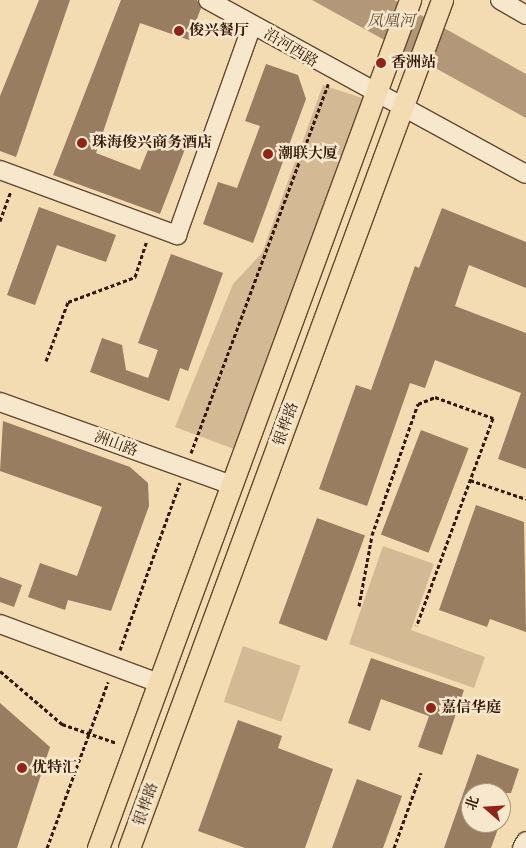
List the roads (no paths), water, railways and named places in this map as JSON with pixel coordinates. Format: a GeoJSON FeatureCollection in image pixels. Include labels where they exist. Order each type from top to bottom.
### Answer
{"type":"FeatureCollection","features":[{"type":"Feature","properties":{"kind":"main road","name":"银桦路"},"geometry":{"type":"LineString","coordinates":[[98,848],[410,0]]}},
{"type":"Feature","properties":{"kind":"main road","name":"银桦路"},"geometry":{"type":"LineString","coordinates":[[129,848],[442,0]]}},
{"type":"Feature","properties":{"kind":"street","name":"沿河西路"},"geometry":{"type":"LineString","coordinates":[[208,0],[323,67],[377,90],[404,105]]}},
{"type":"Feature","properties":{"kind":"street"},"geometry":{"type":"LineString","coordinates":[[500,0],[526,15]]}},
{"type":"Feature","properties":{"kind":"street"},"geometry":{"type":"LineString","coordinates":[[8,173],[177,235],[252,25]]}},
{"type":"Feature","properties":{"kind":"street"},"geometry":{"type":"LineString","coordinates":[[404,105],[526,174]]}},
{"type":"Feature","properties":{"kind":"street","name":"洲山路"},"geometry":{"type":"LineString","coordinates":[[0,402],[232,485]]}},
{"type":"Feature","properties":{"kind":"street"},"geometry":{"type":"LineString","coordinates":[[0,624],[159,683]]}},
{"type":"Feature","properties":{"kind":"street"},"geometry":{"type":"LineString","coordinates":[[522,848],[526,841]]}},
{"type":"Feature","properties":{"kind":"water","name":"凤凰河"},"geometry":{"type":"Polygon","coordinates":[[[312,0],[394,0],[526,74],[526,118],[312,0]]]}},
{"type":"Feature","properties":{"kind":"place","name":"俊兴餐厅"},"geometry":{"type":"Point","coordinates":[179,31]}},
{"type":"Feature","properties":{"kind":"place","name":"香洲站"},"geometry":{"type":"Point","coordinates":[381,63]}},
{"type":"Feature","properties":{"kind":"place","name":"珠海俊兴商务酒店"},"geometry":{"type":"Point","coordinates":[82,143]}},
{"type":"Feature","properties":{"kind":"place","name":"潮联大厦"},"geometry":{"type":"Point","coordinates":[268,154]}},
{"type":"Feature","properties":{"kind":"place","name":"嘉信华庭"},"geometry":{"type":"Point","coordinates":[431,708]}},
{"type":"Feature","properties":{"kind":"place","name":"优特汇"},"geometry":{"type":"Point","coordinates":[22,768]}}]}
